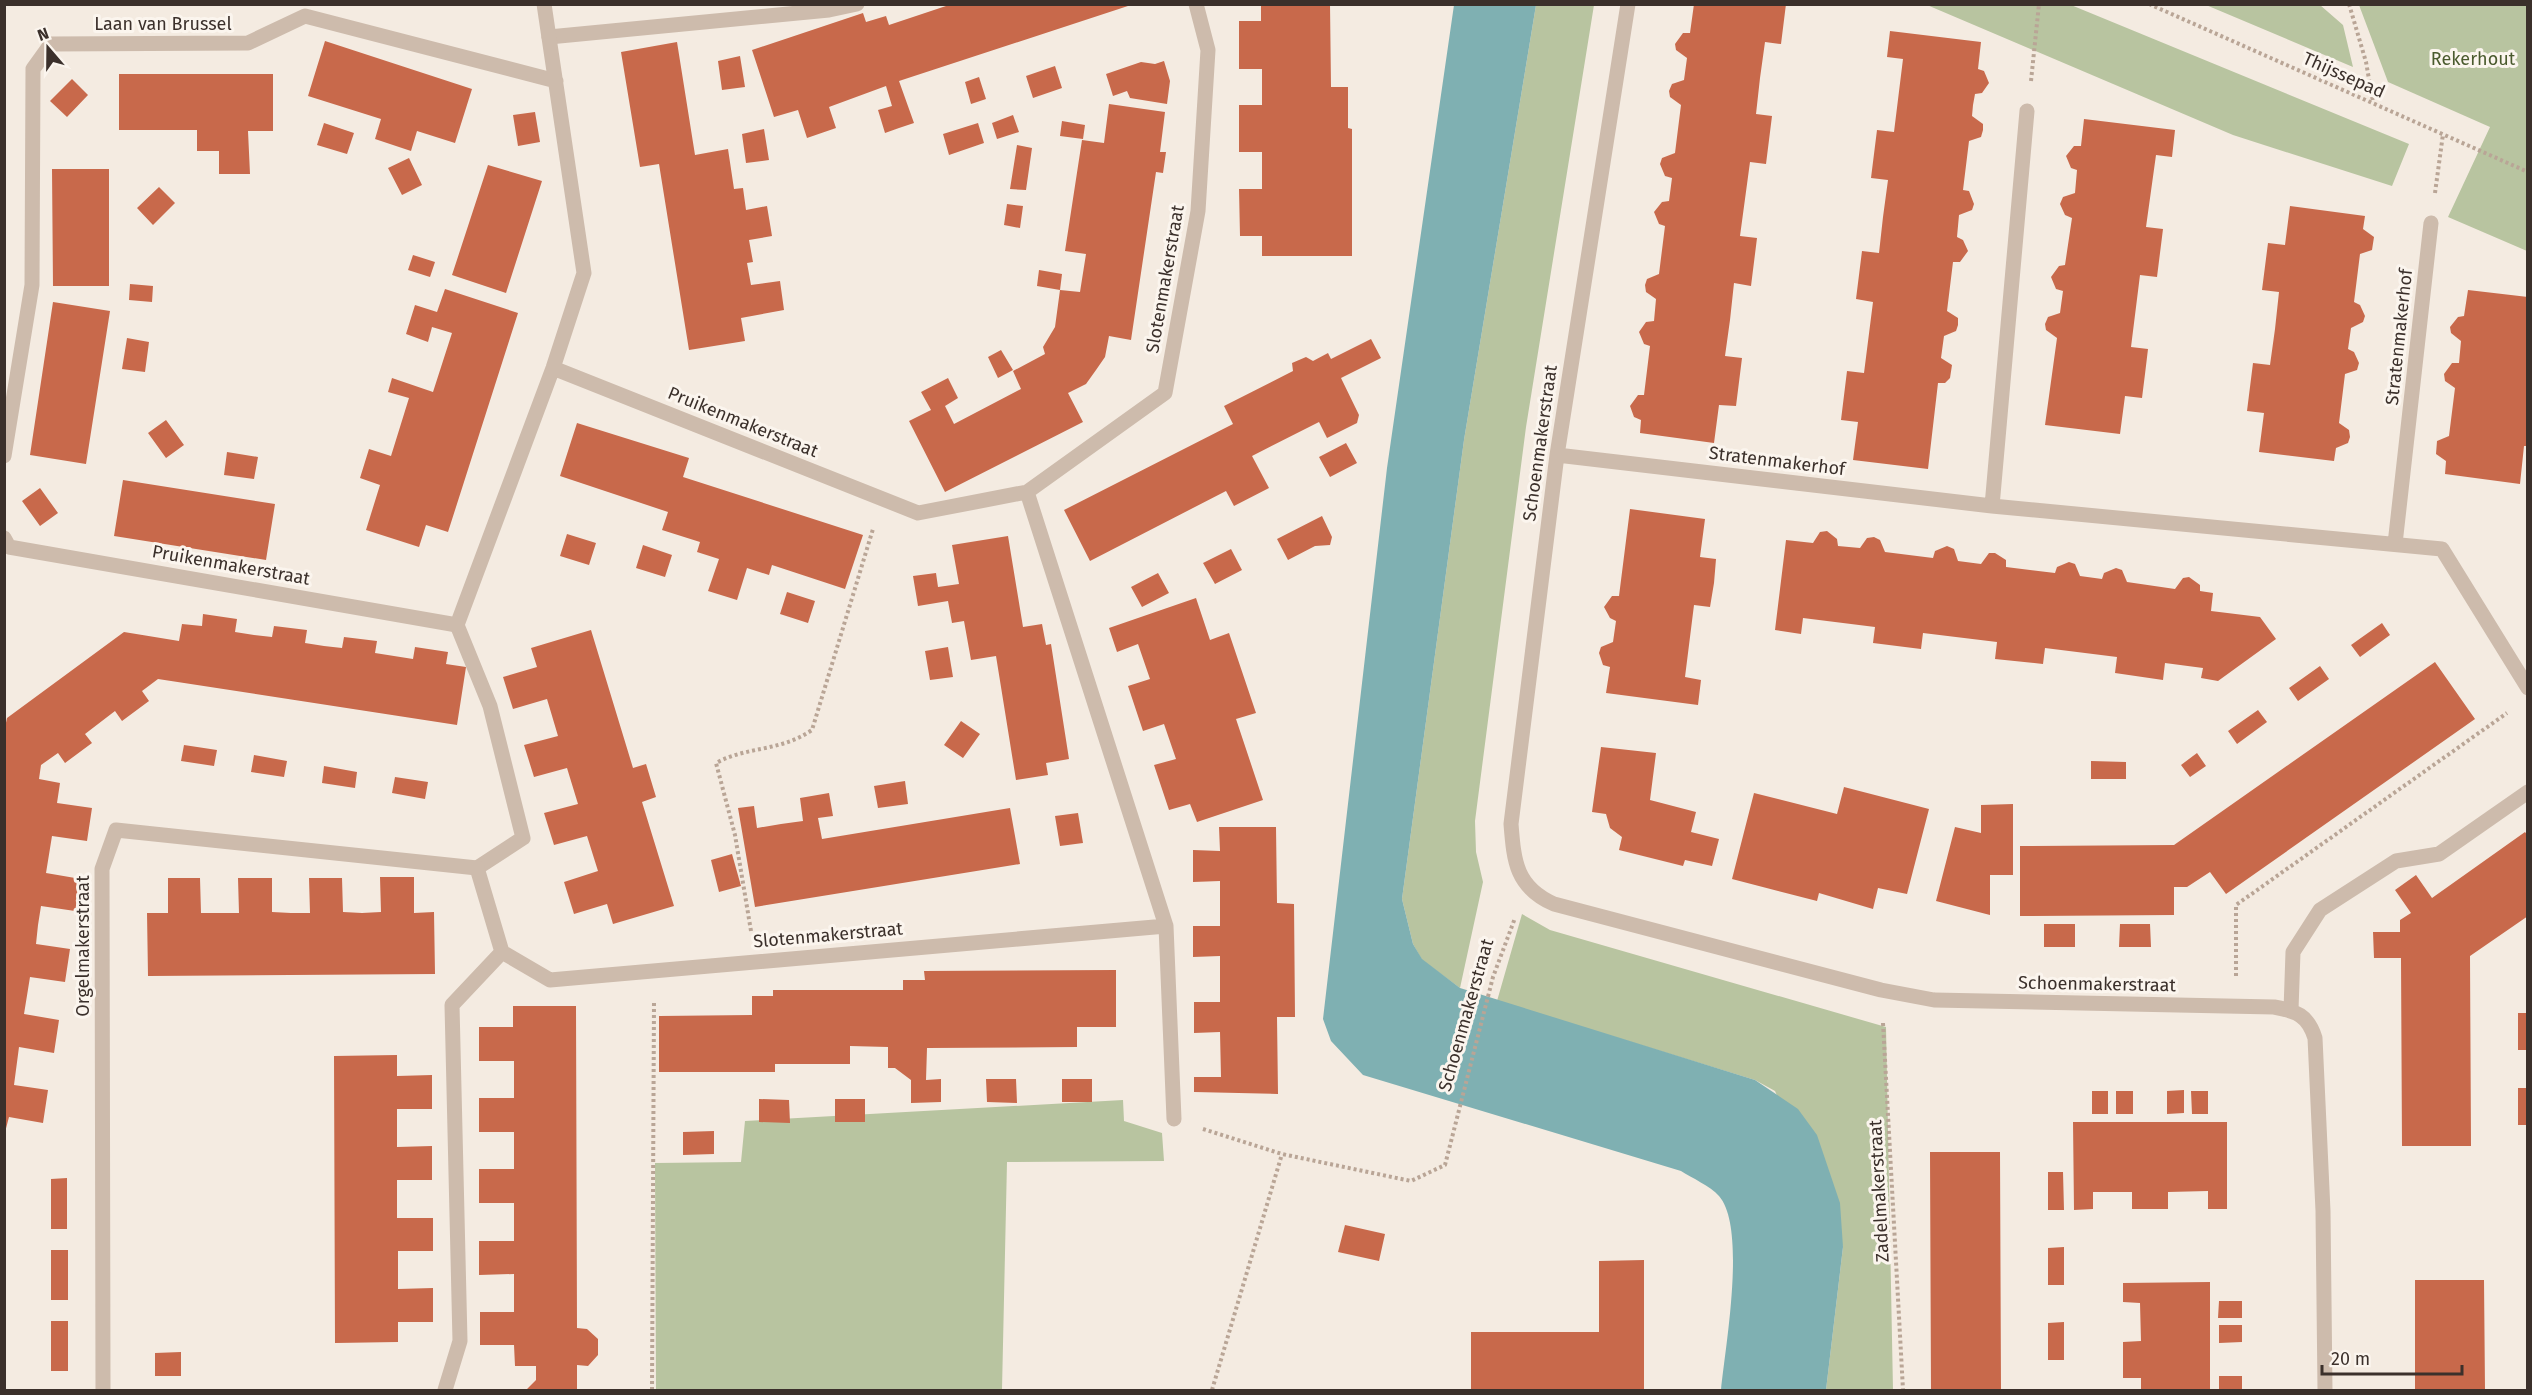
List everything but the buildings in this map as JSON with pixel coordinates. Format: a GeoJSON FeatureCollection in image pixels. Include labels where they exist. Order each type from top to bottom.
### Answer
{"type":"FeatureCollection","features":[{"type":"Feature","properties":{"kind":"street"},"geometry":{"type":"LineString","coordinates":[[444,1390],[460,1341],[452,1005],[502,952],[477,868],[523,838],[490,706],[457,625],[553,368],[584,273],[544,4]]}},
{"type":"Feature","properties":{"kind":"street"},"geometry":{"type":"LineString","coordinates":[[549,38],[829,10],[856,4]]}},
{"type":"Feature","properties":{"kind":"street","name":"Slotenmakerstraat"},"geometry":{"type":"LineString","coordinates":[[918,513],[1027,492],[1165,393],[1198,211],[1208,50],[1196,4]]}},
{"type":"Feature","properties":{"kind":"street","name":"Schoenmakerstraat"},"geometry":{"type":"LineString","coordinates":[[1628,4],[1557,455],[1511,824],[1516,865],[1527,887],[1554,904],[1881,990],[1934,1000],[2291,1010]]}},
{"type":"Feature","properties":{"kind":"street","name":"Laan van Brussel"},"geometry":{"type":"LineString","coordinates":[[4,456],[32,285],[33,69],[51,44],[248,43],[306,10],[556,81]]}},
{"type":"Feature","properties":{"kind":"street"},"geometry":{"type":"LineString","coordinates":[[1992,506],[2027,111]]}},
{"type":"Feature","properties":{"kind":"street","name":"Stratenmakerhof"},"geometry":{"type":"LineString","coordinates":[[2395,544],[2431,223]]}},
{"type":"Feature","properties":{"kind":"street","name":"Pruikenmakerstraat"},"geometry":{"type":"LineString","coordinates":[[553,368],[918,513]]}},
{"type":"Feature","properties":{"kind":"street","name":"Stratenmakerhof"},"geometry":{"type":"LineString","coordinates":[[1557,455],[1992,506],[2442,549],[2528,688]]}},
{"type":"Feature","properties":{"kind":"street"},"geometry":{"type":"LineString","coordinates":[[1027,492],[1166,926],[1174,1119]]}},
{"type":"Feature","properties":{"kind":"street","name":"Pruikenmakerstraat"},"geometry":{"type":"LineString","coordinates":[[4,538],[9,547],[457,625]]}},
{"type":"Feature","properties":{"kind":"street"},"geometry":{"type":"LineString","coordinates":[[2325,1390],[2323,1210],[2315,1038],[2311,1024],[2304,1016],[2291,1010],[2293,952],[2320,910],[2396,861],[2439,854],[2528,792]]}},
{"type":"Feature","properties":{"kind":"street","name":"Orgelmakerstraat"},"geometry":{"type":"LineString","coordinates":[[103,1390],[102,869],[116,830],[477,868]]}},
{"type":"Feature","properties":{"kind":"street","name":"Slotenmakerstraat"},"geometry":{"type":"LineString","coordinates":[[502,952],[550,980],[1166,926]]}},
{"type":"Feature","properties":{"kind":"path"},"geometry":{"type":"LineString","coordinates":[[2027,111],[2039,4]]}},
{"type":"Feature","properties":{"kind":"path","name":"Thijssepad"},"geometry":{"type":"LineString","coordinates":[[2149,4],[2528,172]]}},
{"type":"Feature","properties":{"kind":"path"},"geometry":{"type":"LineString","coordinates":[[2349,4],[2366,62],[2373,102]]}},
{"type":"Feature","properties":{"kind":"path"},"geometry":{"type":"LineString","coordinates":[[2431,223],[2443,134]]}},
{"type":"Feature","properties":{"kind":"path"},"geometry":{"type":"LineString","coordinates":[[757,961],[735,835],[716,763],[729,756],[794,742],[812,730],[882,499]]}},
{"type":"Feature","properties":{"kind":"path"},"geometry":{"type":"LineString","coordinates":[[2237,1007],[2236,905],[2508,712]]}},
{"type":"Feature","properties":{"kind":"path","name":"Schoenmakerstraat"},"geometry":{"type":"LineString","coordinates":[[1282,1154],[1411,1181],[1445,1165],[1493,977],[1527,887]]}},
{"type":"Feature","properties":{"kind":"path"},"geometry":{"type":"LineString","coordinates":[[652,1390],[654,970]]}},
{"type":"Feature","properties":{"kind":"path","name":"Zadelmakerstraat"},"geometry":{"type":"LineString","coordinates":[[1881,990],[1903,1390]]}},
{"type":"Feature","properties":{"kind":"path"},"geometry":{"type":"LineString","coordinates":[[1174,1119],[1282,1154],[1212,1390]]}},
{"type":"Feature","properties":{"kind":"green space"},"geometry":{"type":"Polygon","coordinates":[[[1536,5],[1594,5],[1526,427],[1475,821],[1476,852],[1483,882],[1460,988],[1422,960],[1413,944],[1402,899],[1464,440],[1536,5]]]}},
{"type":"Feature","properties":{"kind":"green space"},"geometry":{"type":"Polygon","coordinates":[[[1927,5],[2071,5],[2409,144],[2392,186],[2233,135],[1927,5]]]}},
{"type":"Feature","properties":{"kind":"green space"},"geometry":{"type":"Polygon","coordinates":[[[2206,5],[2320,5],[2343,25],[2353,67],[2206,5]]]}},
{"type":"Feature","properties":{"kind":"green space","name":"Rekerhout"},"geometry":{"type":"Polygon","coordinates":[[[2359,5],[2527,5],[2527,251],[2448,217],[2490,127],[2388,82],[2359,5]]]}},
{"type":"Feature","properties":{"kind":"green space"},"geometry":{"type":"Polygon","coordinates":[[[1522,914],[1550,930],[1886,1027],[1893,1390],[1826,1390],[1843,1247],[1775,1091],[1755,1080],[1497,1001],[1522,914]]]}},
{"type":"Feature","properties":{"kind":"green space"},"geometry":{"type":"Polygon","coordinates":[[[1123,1100],[1124,1121],[1162,1133],[1164,1161],[1007,1162],[1002,1390],[656,1390],[655,1163],[741,1162],[745,1121],[1123,1100]]]}},
{"type":"Feature","properties":{"kind":"water"},"geometry":{"type":"Polygon","coordinates":[[[1454,5],[1536,5],[1464,440],[1402,899],[1413,944],[1422,959],[1460,988],[1755,1080],[1798,1109],[1817,1135],[1840,1203],[1843,1247],[1826,1390],[1721,1390],[1730,1319],[1732,1234],[1727,1212],[1719,1196],[1711,1189],[1681,1171],[1363,1075],[1331,1041],[1323,1019],[1387,468],[1454,5]]]}}]}
